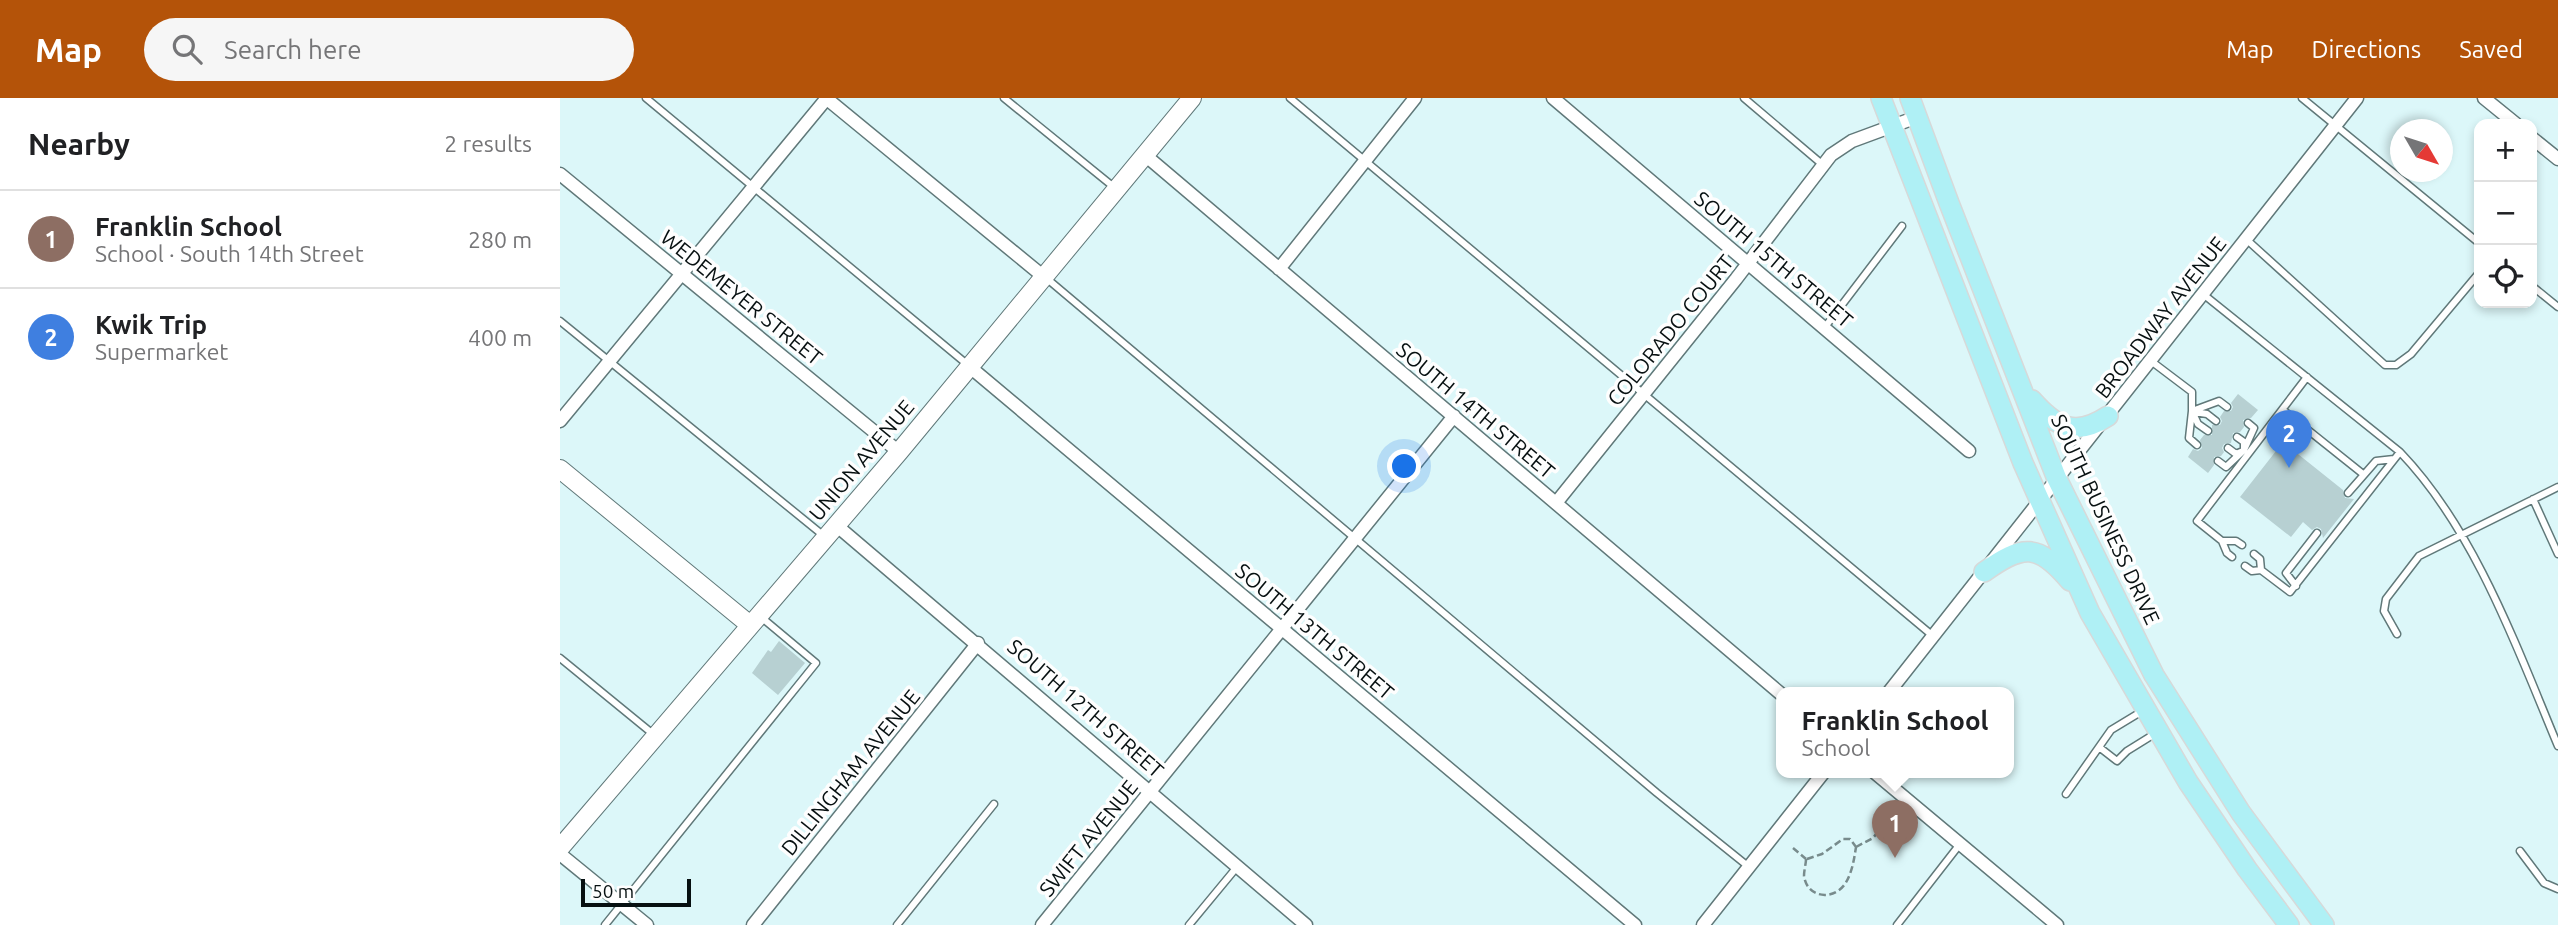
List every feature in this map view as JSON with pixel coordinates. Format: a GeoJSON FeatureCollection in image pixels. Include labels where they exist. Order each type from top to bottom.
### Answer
{"type":"FeatureCollection","features":[{"type":"Feature","properties":{"kind":"main road"},"geometry":{"type":"LineString","coordinates":[[1881,98],[2039,502],[2082,596],[2195,793],[2289,925]]}},
{"type":"Feature","properties":{"kind":"main road","name":"SOUTH BUSINESS DRIVE"},"geometry":{"type":"LineString","coordinates":[[1914,107],[2057,479],[2154,675],[2241,813],[2324,925]]}},
{"type":"Feature","properties":{"kind":"main road"},"geometry":{"type":"LineString","coordinates":[[2022,389],[2045,415],[2065,427],[2085,427],[2108,415]]}},
{"type":"Feature","properties":{"kind":"main road"},"geometry":{"type":"LineString","coordinates":[[1984,572],[2017,552],[2039,552],[2060,569],[2082,596]]}},
{"type":"Feature","properties":{"kind":"street"},"geometry":{"type":"LineString","coordinates":[[560,421],[826,98],[1044,277]]}},
{"type":"Feature","properties":{"kind":"street"},"geometry":{"type":"LineString","coordinates":[[1279,269],[1415,98]]}},
{"type":"Feature","properties":{"kind":"street","name":"SOUTH 15TH STREET"},"geometry":{"type":"LineString","coordinates":[[1553,98],[1969,450]]}},
{"type":"Feature","properties":{"kind":"street","name":"BROADWAY AVENUE"},"geometry":{"type":"LineString","coordinates":[[1893,687],[2357,98]]}},
{"type":"Feature","properties":{"kind":"street"},"geometry":{"type":"LineString","coordinates":[[2484,98],[2510,119]]}},
{"type":"Feature","properties":{"kind":"street","name":"UNION AVENUE"},"geometry":{"type":"LineString","coordinates":[[560,848],[899,452],[1189,99]]}},
{"type":"Feature","properties":{"kind":"street","name":"COLORADO COURT"},"geometry":{"type":"LineString","coordinates":[[1556,503],[1823,165],[1845,144],[1891,126],[1914,107]]}},
{"type":"Feature","properties":{"kind":"street"},"geometry":{"type":"LineString","coordinates":[[2537,142],[2558,159]]}},
{"type":"Feature","properties":{"kind":"street","name":"SOUTH 14TH STREET"},"geometry":{"type":"LineString","coordinates":[[1145,155],[1776,690]]}},
{"type":"Feature","properties":{"kind":"street","name":"WEDEMEYER STREET"},"geometry":{"type":"LineString","coordinates":[[560,174],[899,452]]}},
{"type":"Feature","properties":{"kind":"street","name":"SOUTH 13TH STREET"},"geometry":{"type":"LineString","coordinates":[[970,367],[1635,925]]}},
{"type":"Feature","properties":{"kind":"street","name":"SWIFT AVENUE"},"geometry":{"type":"LineString","coordinates":[[1042,925],[1454,416]]}},
{"type":"Feature","properties":{"kind":"street"},"geometry":{"type":"LineString","coordinates":[[560,469],[754,620]]}},
{"type":"Feature","properties":{"kind":"street","name":"SOUTH 12TH STREET"},"geometry":{"type":"LineString","coordinates":[[831,531],[978,643],[1149,793],[1306,925]]}},
{"type":"Feature","properties":{"kind":"street","name":"DILLINGHAM AVENUE"},"geometry":{"type":"LineString","coordinates":[[753,925],[978,643]]}},
{"type":"Feature","properties":{"kind":"street"},"geometry":{"type":"LineString","coordinates":[[1703,925],[1819,778]]}},
{"type":"Feature","properties":{"kind":"street"},"geometry":{"type":"LineString","coordinates":[[1881,778],[2057,925]]}},
{"type":"Feature","properties":{"kind":"street"},"geometry":{"type":"LineString","coordinates":[[560,854],[647,925]]}},
{"type":"Feature","properties":{"kind":"lane"},"geometry":{"type":"LineString","coordinates":[[646,98],[970,367]]}},
{"type":"Feature","properties":{"kind":"lane"},"geometry":{"type":"LineString","coordinates":[[1004,98],[1116,190]]}},
{"type":"Feature","properties":{"kind":"lane"},"geometry":{"type":"LineString","coordinates":[[1290,98],[1642,395],[1934,636]]}},
{"type":"Feature","properties":{"kind":"lane"},"geometry":{"type":"LineString","coordinates":[[1299,105],[1305,98]]}},
{"type":"Feature","properties":{"kind":"lane"},"geometry":{"type":"LineString","coordinates":[[1744,98],[1823,165]]}},
{"type":"Feature","properties":{"kind":"lane"},"geometry":{"type":"LineString","coordinates":[[2302,98],[2474,239]]}},
{"type":"Feature","properties":{"kind":"lane"},"geometry":{"type":"LineString","coordinates":[[1825,327],[1902,226]]}},
{"type":"Feature","properties":{"kind":"lane"},"geometry":{"type":"LineString","coordinates":[[2246,239],[2385,365],[2396,365],[2411,354],[2474,280]]}},
{"type":"Feature","properties":{"kind":"lane"},"geometry":{"type":"LineString","coordinates":[[1044,277],[1657,793],[1749,867]]}},
{"type":"Feature","properties":{"kind":"lane"},"geometry":{"type":"LineString","coordinates":[[2537,290],[2558,307]]}},
{"type":"Feature","properties":{"kind":"lane"},"geometry":{"type":"LineString","coordinates":[[2203,294],[2414,466],[2462,534],[2515,643],[2558,746]]}},
{"type":"Feature","properties":{"kind":"lane"},"geometry":{"type":"LineString","coordinates":[[560,321],[831,531]]}},
{"type":"Feature","properties":{"kind":"lane"},"geometry":{"type":"LineString","coordinates":[[2151,361],[2192,393],[2189,438],[2197,445]]}},
{"type":"Feature","properties":{"kind":"lane"},"geometry":{"type":"LineString","coordinates":[[2232,557],[2227,553],[2222,541],[2197,521],[2247,452],[2307,377]]}},
{"type":"Feature","properties":{"kind":"lane"},"geometry":{"type":"LineString","coordinates":[[2192,411],[2219,401],[2227,407]]}},
{"type":"Feature","properties":{"kind":"lane"},"geometry":{"type":"LineString","coordinates":[[2283,410],[2362,474]]}},
{"type":"Feature","properties":{"kind":"lane"},"geometry":{"type":"LineString","coordinates":[[2192,411],[2207,414],[2216,421]]}},
{"type":"Feature","properties":{"kind":"lane"},"geometry":{"type":"LineString","coordinates":[[2192,411],[2198,424],[2208,431]]}},
{"type":"Feature","properties":{"kind":"lane"},"geometry":{"type":"LineString","coordinates":[[2218,461],[2226,467],[2247,452],[2254,428],[2248,423]]}},
{"type":"Feature","properties":{"kind":"lane"},"geometry":{"type":"LineString","coordinates":[[2236,437],[2244,442],[2247,452]]}},
{"type":"Feature","properties":{"kind":"lane"},"geometry":{"type":"LineString","coordinates":[[2228,448],[2236,454],[2247,452]]}},
{"type":"Feature","properties":{"kind":"lane"},"geometry":{"type":"LineString","coordinates":[[2245,566],[2252,571],[2261,570],[2290,592],[2400,452]]}},
{"type":"Feature","properties":{"kind":"lane"},"geometry":{"type":"LineString","coordinates":[[2348,494],[2362,474],[2376,461],[2394,459]]}},
{"type":"Feature","properties":{"kind":"lane"},"geometry":{"type":"LineString","coordinates":[[2397,634],[2384,611],[2386,599],[2419,556],[2558,487]]}},
{"type":"Feature","properties":{"kind":"lane"},"geometry":{"type":"LineString","coordinates":[[2533,499],[2558,554]]}},
{"type":"Feature","properties":{"kind":"lane"},"geometry":{"type":"LineString","coordinates":[[2296,586],[2286,573],[2317,533]]}},
{"type":"Feature","properties":{"kind":"lane"},"geometry":{"type":"LineString","coordinates":[[2222,541],[2236,541],[2242,545]]}},
{"type":"Feature","properties":{"kind":"lane"},"geometry":{"type":"LineString","coordinates":[[2254,554],[2260,559],[2261,570]]}},
{"type":"Feature","properties":{"kind":"lane"},"geometry":{"type":"LineString","coordinates":[[605,925],[816,663],[754,620]]}},
{"type":"Feature","properties":{"kind":"lane"},"geometry":{"type":"LineString","coordinates":[[560,658],[656,736]]}},
{"type":"Feature","properties":{"kind":"lane"},"geometry":{"type":"LineString","coordinates":[[2066,794],[2116,727],[2146,709]]}},
{"type":"Feature","properties":{"kind":"lane"},"geometry":{"type":"LineString","coordinates":[[2099,747],[2117,761],[2127,751],[2159,732]]}},
{"type":"Feature","properties":{"kind":"lane"},"geometry":{"type":"LineString","coordinates":[[897,925],[994,804]]}},
{"type":"Feature","properties":{"kind":"lane"},"geometry":{"type":"LineString","coordinates":[[1896,925],[1961,844]]}},
{"type":"Feature","properties":{"kind":"lane"},"geometry":{"type":"LineString","coordinates":[[2521,851],[2544,883],[2558,889]]}},
{"type":"Feature","properties":{"kind":"lane"},"geometry":{"type":"LineString","coordinates":[[1189,925],[1237,867]]}},
{"type":"Feature","properties":{"kind":"path"},"geometry":{"type":"LineString","coordinates":[[1856,847],[1873,838],[1895,810]]}},
{"type":"Feature","properties":{"kind":"path"},"geometry":{"type":"LineString","coordinates":[[1843,839],[1850,839],[1856,847],[1853,867],[1845,883],[1830,895],[1820,896],[1810,887],[1804,875],[1806,859],[1822,854],[1843,839]]}},
{"type":"Feature","properties":{"kind":"path"},"geometry":{"type":"LineString","coordinates":[[1793,848],[1806,859]]}},
{"type":"Feature","properties":{"kind":"building"},"geometry":{"type":"Polygon","coordinates":[[[2238,394],[2258,410],[2251,418],[2243,420],[2244,427],[2240,432],[2233,433],[2231,443],[2224,444],[2224,452],[2221,456],[2214,457],[2214,465],[2208,473],[2188,457],[2193,449],[2198,451],[2202,448],[2200,440],[2204,435],[2212,435],[2212,425],[2220,425],[2220,417],[2224,411],[2231,411],[2231,403],[2238,394]]]}},
{"type":"Feature","properties":{"kind":"building"},"geometry":{"type":"Polygon","coordinates":[[[2283,442],[2343,490],[2345,498],[2354,499],[2323,538],[2321,529],[2317,527],[2312,530],[2303,522],[2291,537],[2240,497],[2283,442]]]}},
{"type":"Feature","properties":{"kind":"building"},"geometry":{"type":"Polygon","coordinates":[[[779,641],[805,663],[778,695],[752,673],[768,650],[771,652],[779,641]]]}},
{"type":"Feature","properties":{"kind":"place","name":"Kwik Trip"},"geometry":{"type":"Point","coordinates":[2289,468]}},
{"type":"Feature","properties":{"kind":"place","name":"Franklin School"},"geometry":{"type":"Point","coordinates":[1895,858]}}]}
